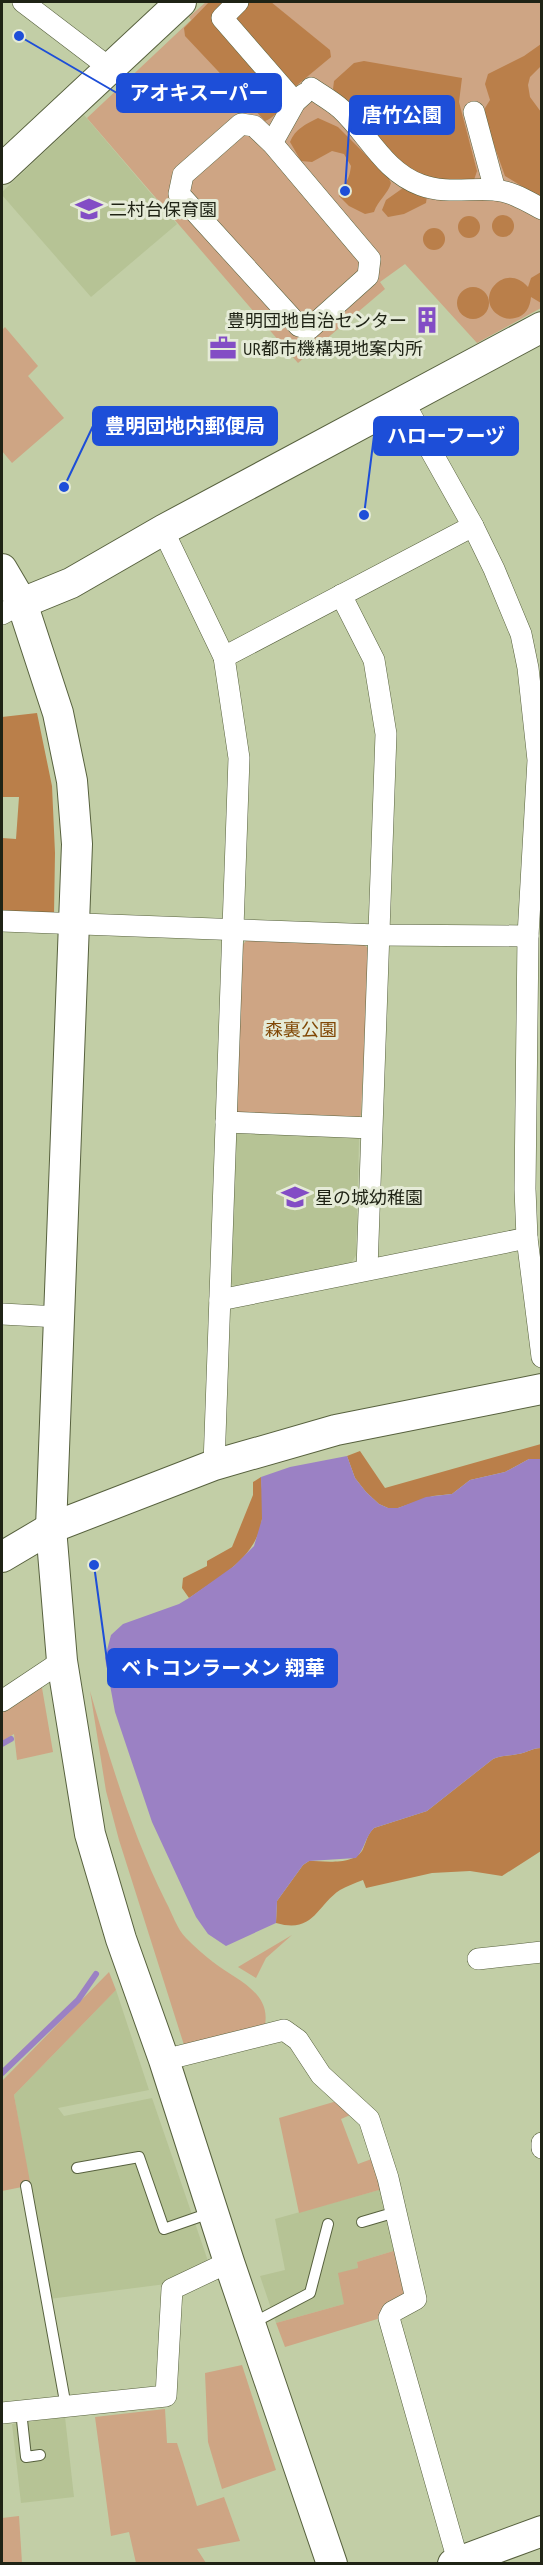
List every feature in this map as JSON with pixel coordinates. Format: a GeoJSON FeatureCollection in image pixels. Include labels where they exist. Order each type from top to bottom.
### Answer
{"type":"FeatureCollection","features":[{"type":"Feature","properties":{"kind":"street"},"geometry":{"type":"LineString","coordinates":[[23,2],[111,69]]}},
{"type":"Feature","properties":{"kind":"street"},"geometry":{"type":"LineString","coordinates":[[2,170],[181,2]]}},
{"type":"Feature","properties":{"kind":"street"},"geometry":{"type":"LineString","coordinates":[[238,2],[222,18],[295,102]]}},
{"type":"Feature","properties":{"kind":"street"},"geometry":{"type":"LineString","coordinates":[[272,143],[295,102],[314,85],[343,111],[375,150],[404,177],[422,186],[443,190],[495,190],[521,197],[542,209]]}},
{"type":"Feature","properties":{"kind":"street"},"geometry":{"type":"LineString","coordinates":[[474,112],[495,190]]}},
{"type":"Feature","properties":{"kind":"street"},"geometry":{"type":"LineString","coordinates":[[241,124],[254,126],[272,143],[370,259],[368,276],[309,328],[299,326],[179,194],[183,175],[241,124]]}},
{"type":"Feature","properties":{"kind":"street"},"geometry":{"type":"LineString","coordinates":[[12,609],[71,583],[163,530],[542,327]]}},
{"type":"Feature","properties":{"kind":"street"},"geometry":{"type":"LineString","coordinates":[[403,401],[473,526],[521,634],[528,668],[540,761],[536,901],[528,936],[525,1189],[527,1238],[542,1357]]}},
{"type":"Feature","properties":{"kind":"street"},"geometry":{"type":"LineString","coordinates":[[224,657],[473,526]]}},
{"type":"Feature","properties":{"kind":"street"},"geometry":{"type":"LineString","coordinates":[[163,530],[224,657],[239,758],[214,1465]]}},
{"type":"Feature","properties":{"kind":"street"},"geometry":{"type":"LineString","coordinates":[[2,569],[12,609],[58,712],[72,781],[77,844],[51,1528],[62,1661],[90,1834],[121,1939],[164,2060],[229,2262],[332,2564]]}},
{"type":"Feature","properties":{"kind":"street"},"geometry":{"type":"LineString","coordinates":[[341,595],[374,660],[386,734],[377,935],[367,1269]]}},
{"type":"Feature","properties":{"kind":"street"},"geometry":{"type":"LineString","coordinates":[[2,921],[377,935],[528,936]]}},
{"type":"Feature","properties":{"kind":"street"},"geometry":{"type":"LineString","coordinates":[[226,1122],[372,1128]]}},
{"type":"Feature","properties":{"kind":"street"},"geometry":{"type":"LineString","coordinates":[[220,1300],[527,1238]]}},
{"type":"Feature","properties":{"kind":"street"},"geometry":{"type":"LineString","coordinates":[[2,1314],[59,1317]]}},
{"type":"Feature","properties":{"kind":"street"},"geometry":{"type":"LineString","coordinates":[[2,1557],[51,1528],[214,1465],[336,1430],[542,1389]]}},
{"type":"Feature","properties":{"kind":"street"},"geometry":{"type":"LineString","coordinates":[[2,1701],[62,1661]]}},
{"type":"Feature","properties":{"kind":"street"},"geometry":{"type":"LineString","coordinates":[[478,1959],[542,1952]]}},
{"type":"Feature","properties":{"kind":"street"},"geometry":{"type":"LineString","coordinates":[[164,2060],[284,2030],[298,2040],[321,2075],[369,2119],[388,2178],[416,2299],[392,2312],[389,2318],[456,2562],[542,2531]]}},
{"type":"Feature","properties":{"kind":"street"},"geometry":{"type":"LineString","coordinates":[[11,2412],[166,2396],[172,2289],[229,2262]]}},
{"type":"Feature","properties":{"kind":"lane"},"geometry":{"type":"LineString","coordinates":[[76,2168],[139,2157],[164,2229],[213,2212]]}},
{"type":"Feature","properties":{"kind":"lane"},"geometry":{"type":"LineString","coordinates":[[26,2186],[66,2407]]}},
{"type":"Feature","properties":{"kind":"lane"},"geometry":{"type":"LineString","coordinates":[[362,2222],[396,2212]]}},
{"type":"Feature","properties":{"kind":"lane"},"geometry":{"type":"LineString","coordinates":[[250,2324],[310,2293],[328,2224]]}},
{"type":"Feature","properties":{"kind":"lane"},"geometry":{"type":"LineString","coordinates":[[11,2412],[26,2457],[40,2455]]}},
{"type":"Feature","properties":{"kind":"shaded area"},"geometry":{"type":"Polygon","coordinates":[[[209,2],[224,2],[224,5],[211,17],[283,102],[279,111],[268,120],[265,121],[185,36],[184,28],[209,2]]]}},
{"type":"Feature","properties":{"kind":"shaded area"},"geometry":{"type":"Polygon","coordinates":[[[248,2],[271,2],[330,50],[331,57],[296,86],[289,85],[235,21],[236,14],[248,2]]]}},
{"type":"Feature","properties":{"kind":"shaded area"},"geometry":{"type":"Polygon","coordinates":[[[541,44],[541,66],[530,77],[528,85],[530,97],[541,112],[541,198],[505,176],[484,117],[485,108],[490,100],[485,84],[488,74],[524,56],[541,44]]]}},
{"type":"Feature","properties":{"kind":"shaded area"},"geometry":{"type":"Polygon","coordinates":[[[364,61],[462,78],[459,102],[477,171],[474,180],[438,179],[421,175],[405,167],[333,89],[334,81],[354,63],[364,61]]]}},
{"type":"Feature","properties":{"kind":"shaded area","name":"二村台保育園"},"geometry":{"type":"Polygon","coordinates":[[[84,115],[177,224],[91,297],[2,195],[2,192],[84,115]]]}},
{"type":"Feature","properties":{"kind":"shaded area"},"geometry":{"type":"Polygon","coordinates":[[[318,118],[338,127],[388,177],[390,187],[374,212],[365,214],[349,206],[339,196],[348,179],[351,166],[344,154],[332,151],[312,162],[301,161],[290,142],[298,130],[318,118]]]}},
{"type":"Feature","properties":{"kind":"shaded area"},"geometry":{"type":"Polygon","coordinates":[[[403,188],[427,196],[426,203],[404,214],[388,217],[382,210],[386,200],[403,188]]]}},
{"type":"Feature","properties":{"kind":"shaded area"},"geometry":{"type":"Polygon","coordinates":[[[503,215],[511,218],[514,226],[511,234],[503,237],[495,234],[492,226],[495,218],[503,215]]]}},
{"type":"Feature","properties":{"kind":"shaded area"},"geometry":{"type":"Polygon","coordinates":[[[469,216],[477,219],[480,227],[477,235],[469,238],[461,235],[458,227],[461,219],[469,216]]]}},
{"type":"Feature","properties":{"kind":"shaded area"},"geometry":{"type":"Polygon","coordinates":[[[434,228],[442,231],[445,239],[442,247],[434,250],[426,247],[423,239],[426,231],[434,228]]]}},
{"type":"Feature","properties":{"kind":"shaded area"},"geometry":{"type":"Polygon","coordinates":[[[541,272],[541,303],[531,297],[525,313],[510,319],[497,314],[491,307],[489,299],[491,291],[502,279],[519,280],[528,287],[531,278],[541,272]]]}},
{"type":"Feature","properties":{"kind":"shaded area"},"geometry":{"type":"Polygon","coordinates":[[[473,287],[484,292],[489,303],[484,314],[473,319],[462,314],[457,303],[462,292],[473,287]]]}},
{"type":"Feature","properties":{"kind":"shaded area"},"geometry":{"type":"Polygon","coordinates":[[[37,713],[52,786],[55,853],[54,914],[2,912],[2,838],[16,839],[19,797],[2,797],[2,717],[37,713]]]}},
{"type":"Feature","properties":{"kind":"shaded area","name":"星の城幼稚園"},"geometry":{"type":"Polygon","coordinates":[[[240,1128],[355,1133],[359,1139],[356,1255],[351,1264],[236,1288],[228,1281],[235,1134],[240,1128]]]}},
{"type":"Feature","properties":{"kind":"shaded area"},"geometry":{"type":"Polygon","coordinates":[[[541,1444],[541,1459],[529,1459],[505,1472],[470,1480],[452,1494],[433,1496],[398,1508],[388,1508],[379,1504],[366,1492],[355,1478],[347,1456],[360,1451],[385,1488],[541,1444]]]}},
{"type":"Feature","properties":{"kind":"shaded area"},"geometry":{"type":"Polygon","coordinates":[[[347,1456],[355,1478],[366,1492],[379,1504],[388,1508],[398,1508],[426,1497],[452,1494],[470,1480],[505,1472],[529,1459],[541,1459],[541,1748],[493,1759],[427,1811],[374,1828],[356,1858],[309,1861],[303,1865],[277,1901],[276,1923],[226,1946],[208,1934],[196,1917],[152,1822],[115,1712],[105,1658],[111,1635],[123,1624],[179,1604],[234,1566],[254,1546],[262,1519],[261,1477],[290,1467],[347,1456]]]}},
{"type":"Feature","properties":{"kind":"shaded area"},"geometry":{"type":"Polygon","coordinates":[[[261,1477],[262,1519],[253,1545],[235,1565],[189,1598],[182,1588],[183,1578],[207,1566],[207,1561],[232,1547],[253,1495],[253,1482],[261,1477]]]}},
{"type":"Feature","properties":{"kind":"shaded area"},"geometry":{"type":"Polygon","coordinates":[[[541,1748],[541,1851],[502,1876],[470,1871],[432,1873],[366,1888],[363,1880],[332,1896],[307,1922],[299,1925],[276,1923],[277,1901],[303,1865],[309,1861],[339,1861],[353,1858],[363,1849],[368,1835],[374,1828],[427,1811],[493,1759],[541,1748]]]}},
{"type":"Feature","properties":{"kind":"shaded area"},"geometry":{"type":"Polygon","coordinates":[[[116,1990],[149,2090],[58,2108],[64,2116],[152,2098],[209,2264],[166,2284],[49,2299],[14,2095],[116,1990]]]}},
{"type":"Feature","properties":{"kind":"shaded area"},"geometry":{"type":"Polygon","coordinates":[[[386,2188],[400,2249],[357,2262],[358,2268],[344,2304],[276,2323],[260,2276],[285,2270],[275,2219],[386,2188]]]}},
{"type":"Feature","properties":{"kind":"shaded area"},"geometry":{"type":"Polygon","coordinates":[[[65,2417],[74,2497],[21,2503],[12,2424],[65,2417]]]}},
{"type":"Feature","properties":{"kind":"green space"},"geometry":{"type":"Polygon","coordinates":[[[206,2],[541,2],[541,308],[477,343],[405,264],[380,282],[385,289],[298,363],[87,118],[191,20],[189,17],[206,2]]]}},
{"type":"Feature","properties":{"kind":"green space"},"geometry":{"type":"Polygon","coordinates":[[[5,327],[38,366],[28,376],[64,418],[12,463],[2,451],[2,330],[5,327]]]}},
{"type":"Feature","properties":{"kind":"green space","name":"森裏公園"},"geometry":{"type":"Polygon","coordinates":[[[249,937],[361,942],[369,949],[361,1115],[356,1121],[242,1117],[234,1109],[241,947],[249,937]]]}},
{"type":"Feature","properties":{"kind":"green space"},"geometry":{"type":"Polygon","coordinates":[[[41,1682],[53,1752],[17,1760],[14,1734],[2,1741],[2,1710],[41,1682]]]}},
{"type":"Feature","properties":{"kind":"green space"},"geometry":{"type":"Polygon","coordinates":[[[90,1691],[133,1824],[177,1926],[186,1938],[203,1953],[257,1995],[265,2013],[265,2025],[184,2045],[119,1840],[106,1791],[90,1691]]]}},
{"type":"Feature","properties":{"kind":"green space"},"geometry":{"type":"Polygon","coordinates":[[[292,1935],[266,1958],[256,1978],[238,1967],[292,1935]]]}},
{"type":"Feature","properties":{"kind":"green space"},"geometry":{"type":"Polygon","coordinates":[[[109,1972],[116,1990],[14,2095],[30,2182],[22,2187],[2,2191],[2,2081],[109,1972]]]}},
{"type":"Feature","properties":{"kind":"green space"},"geometry":{"type":"Polygon","coordinates":[[[337,2101],[355,2113],[341,2119],[358,2164],[377,2157],[386,2188],[299,2213],[279,2118],[337,2101]]]}},
{"type":"Feature","properties":{"kind":"green space"},"geometry":{"type":"Polygon","coordinates":[[[400,2249],[411,2293],[384,2317],[285,2347],[276,2323],[344,2304],[338,2273],[358,2268],[357,2262],[400,2249]]]}},
{"type":"Feature","properties":{"kind":"green space"},"geometry":{"type":"Polygon","coordinates":[[[242,2365],[276,2470],[222,2489],[208,2442],[205,2373],[242,2365]]]}},
{"type":"Feature","properties":{"kind":"green space"},"geometry":{"type":"Polygon","coordinates":[[[165,2409],[167,2443],[177,2443],[197,2506],[224,2497],[240,2541],[197,2549],[206,2563],[136,2563],[129,2532],[111,2536],[95,2417],[165,2409]]]}},
{"type":"Feature","properties":{"kind":"green space"},"geometry":{"type":"Polygon","coordinates":[[[19,2516],[22,2563],[2,2563],[2,2518],[19,2516]]]}},
{"type":"Feature","properties":{"kind":"waterway"},"geometry":{"type":"LineString","coordinates":[[2,1744],[11,1739]]}},
{"type":"Feature","properties":{"kind":"waterway"},"geometry":{"type":"LineString","coordinates":[[2,2073],[78,2000],[96,1974]]}},
{"type":"Feature","properties":{"kind":"place","name":"アオキスーパー"},"geometry":{"type":"Point","coordinates":[19,36]}},
{"type":"Feature","properties":{"kind":"place","name":"唐竹公園"},"geometry":{"type":"Point","coordinates":[345,191]}},
{"type":"Feature","properties":{"kind":"place","name":"二村台保育園"},"geometry":{"type":"Point","coordinates":[89,209]}},
{"type":"Feature","properties":{"kind":"place","name":"豊明団地自治センター"},"geometry":{"type":"Point","coordinates":[427,320]}},
{"type":"Feature","properties":{"kind":"place","name":"UR都市機構現地案内所"},"geometry":{"type":"Point","coordinates":[223,348]}},
{"type":"Feature","properties":{"kind":"place","name":"豊明団地内郵便局"},"geometry":{"type":"Point","coordinates":[64,487]}},
{"type":"Feature","properties":{"kind":"place","name":"ハローフーヅ"},"geometry":{"type":"Point","coordinates":[364,515]}},
{"type":"Feature","properties":{"kind":"place","name":"星の城幼稚園"},"geometry":{"type":"Point","coordinates":[295,1197]}},
{"type":"Feature","properties":{"kind":"place","name":"ベトコンラーメン 翔華"},"geometry":{"type":"Point","coordinates":[94,1565]}}]}
